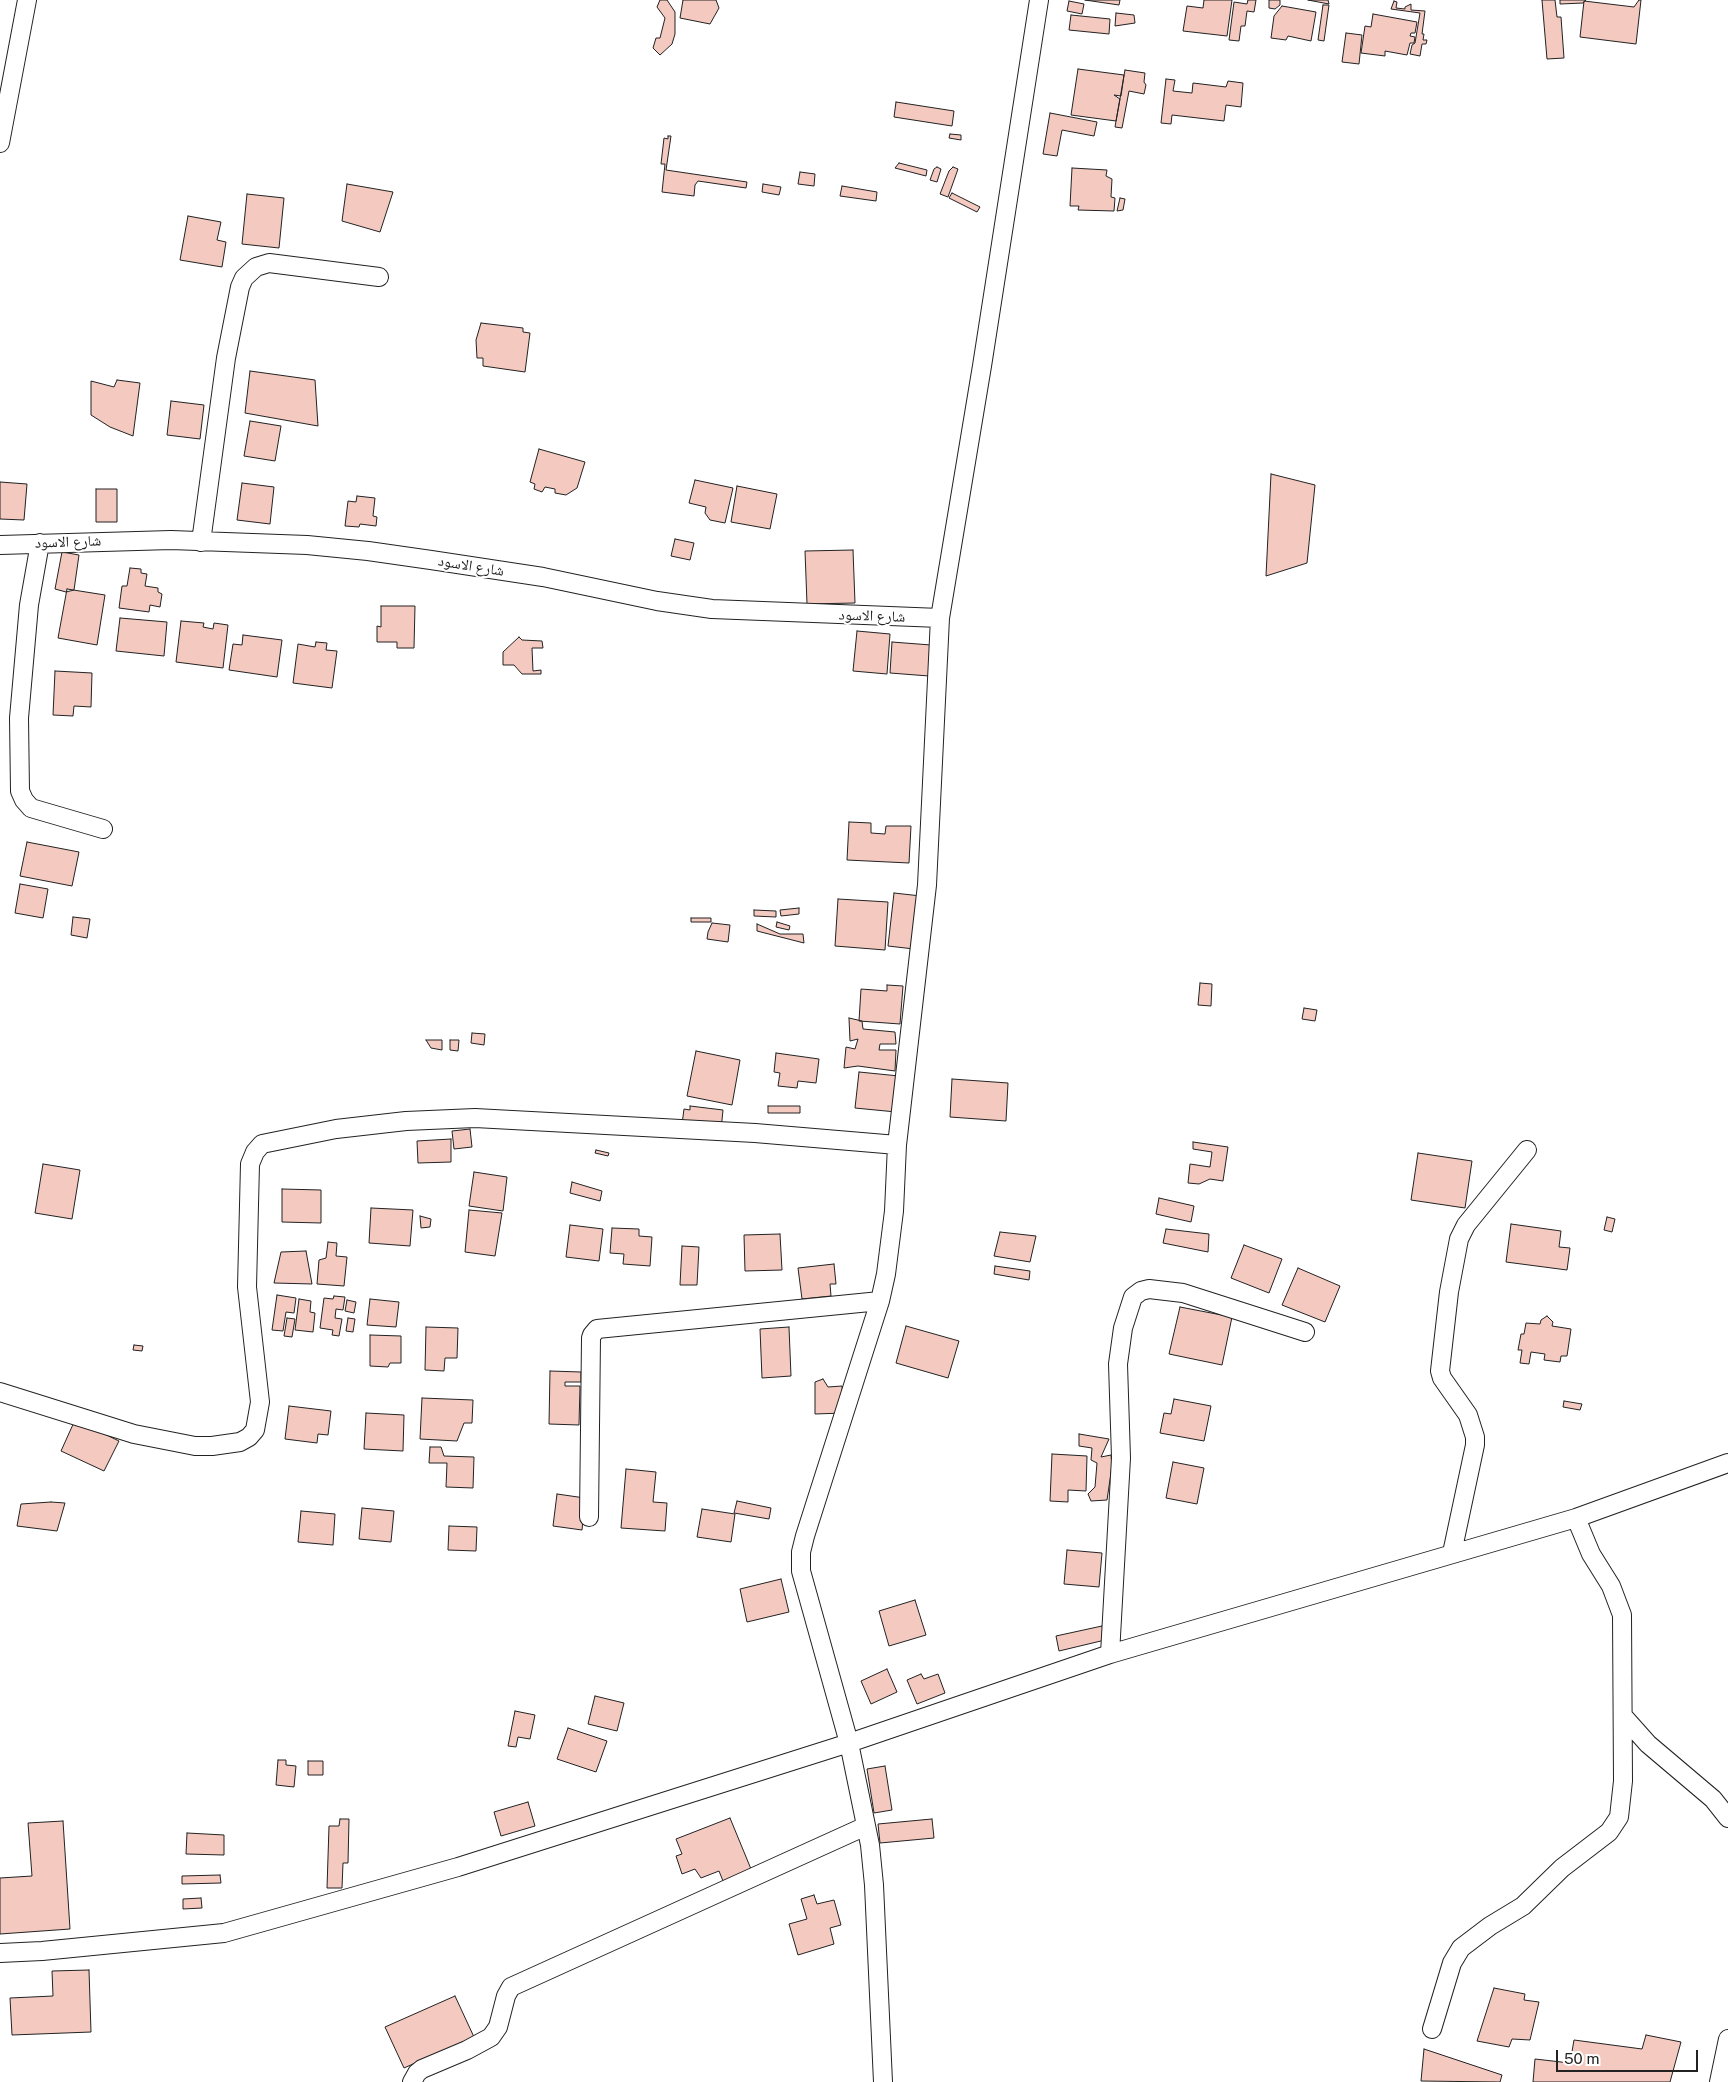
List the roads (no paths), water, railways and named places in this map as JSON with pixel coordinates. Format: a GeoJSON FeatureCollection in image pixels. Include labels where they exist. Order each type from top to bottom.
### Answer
{"type":"FeatureCollection","features":[{"type":"Feature","properties":{"kind":"street"},"geometry":{"type":"LineString","coordinates":[[0,143],[27,0]]}},
{"type":"Feature","properties":{"kind":"street"},"geometry":{"type":"LineString","coordinates":[[883,2082],[874,1885],[866,1826],[849,1744],[801,1571],[801,1552],[880,1301],[886,1274],[894,1211],[897,1145],[927,885],[940,618],[982,366],[1039,0]]}},
{"type":"Feature","properties":{"kind":"street"},"geometry":{"type":"LineString","coordinates":[[200,542],[226,358],[240,287],[244,278],[256,266],[269,263],[379,277]]}},
{"type":"Feature","properties":{"kind":"street","name":"شارع الاسود"},"geometry":{"type":"LineString","coordinates":[[0,545],[171,540],[307,546],[368,551],[542,577],[657,601],[712,609],[940,618]]}},
{"type":"Feature","properties":{"kind":"street"},"geometry":{"type":"LineString","coordinates":[[40,543],[29,605],[19,718],[20,791],[24,800],[31,808],[103,829]]}},
{"type":"Feature","properties":{"kind":"street"},"geometry":{"type":"LineString","coordinates":[[0,1392],[134,1434],[195,1446],[212,1446],[240,1442],[249,1436],[255,1430],[260,1402],[247,1287],[250,1164],[255,1152],[262,1144],[336,1129],[406,1121],[475,1118],[755,1133],[897,1145]]}},
{"type":"Feature","properties":{"kind":"street"},"geometry":{"type":"LineString","coordinates":[[1452,1553],[1475,1445],[1475,1437],[1468,1415],[1442,1378],[1440,1371],[1449,1292],[1459,1240],[1466,1225],[1527,1150]]}},
{"type":"Feature","properties":{"kind":"street"},"geometry":{"type":"LineString","coordinates":[[1110,1654],[1121,1458],[1118,1364],[1123,1328],[1133,1297],[1141,1291],[1149,1289],[1183,1293],[1305,1332]]}},
{"type":"Feature","properties":{"kind":"street"},"geometry":{"type":"LineString","coordinates":[[589,1517],[591,1338],[597,1330],[880,1301]]}},
{"type":"Feature","properties":{"kind":"street"},"geometry":{"type":"LineString","coordinates":[[0,1953],[42,1951],[224,1933],[458,1867],[849,1744],[1110,1654],[1576,1518],[1728,1463]]}},
{"type":"Feature","properties":{"kind":"street"},"geometry":{"type":"LineString","coordinates":[[1432,2029],[1452,1964],[1461,1948],[1490,1926],[1523,1906],[1562,1868],[1603,1838],[1614,1825],[1621,1808],[1623,1781],[1622,1615],[1611,1586],[1591,1554],[1576,1518]]}},
{"type":"Feature","properties":{"kind":"street"},"geometry":{"type":"LineString","coordinates":[[1623,1716],[1648,1744],[1714,1799],[1728,1818]]}},
{"type":"Feature","properties":{"kind":"street"},"geometry":{"type":"LineString","coordinates":[[412,2082],[417,2073],[422,2069],[467,2050],[491,2037],[498,2027],[506,1996],[511,1987],[866,1826]]}},
{"type":"Feature","properties":{"kind":"street"},"geometry":{"type":"LineString","coordinates":[[1719,2082],[1728,2039]]}}]}
